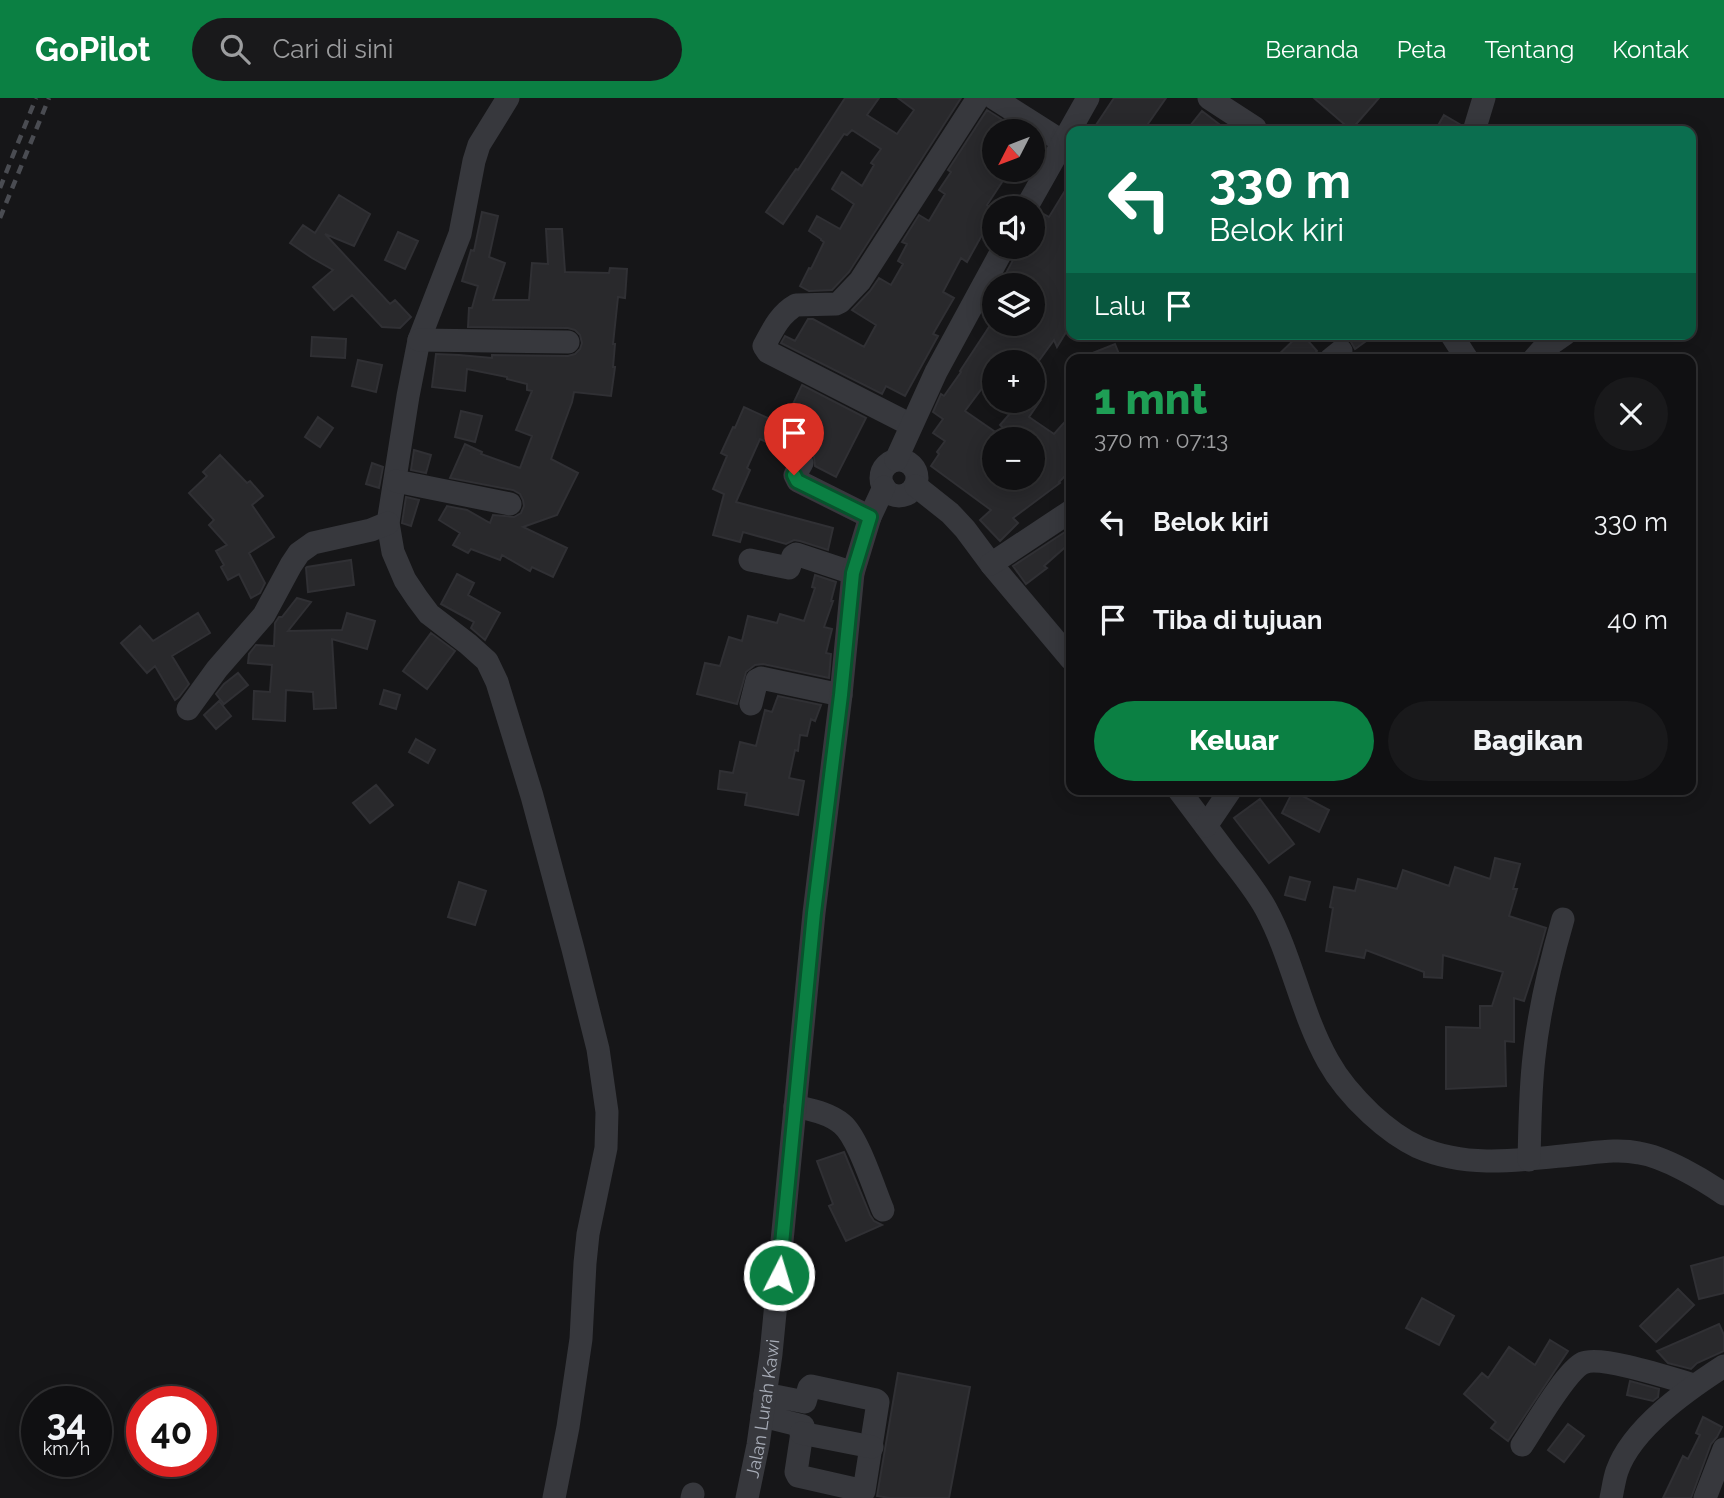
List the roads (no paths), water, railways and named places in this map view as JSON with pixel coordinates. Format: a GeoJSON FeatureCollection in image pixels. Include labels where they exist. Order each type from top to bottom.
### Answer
{"type":"FeatureCollection","features":[{"type":"Feature","properties":{"kind":"street"},"geometry":{"type":"LineString","coordinates":[[508,98],[479,145],[460,234],[419,340],[388,523],[393,552],[416,598],[429,614],[478,652],[493,672],[532,796],[598,1049],[607,1112],[606,1148],[588,1234],[582,1339],[554,1498]]}},
{"type":"Feature","properties":{"kind":"street"},"geometry":{"type":"LineString","coordinates":[[911,425],[768,352],[764,346],[777,322],[791,308],[796,305],[836,304],[854,288],[978,98]]}},
{"type":"Feature","properties":{"kind":"street"},"geometry":{"type":"LineString","coordinates":[[994,98],[1063,142]]}},
{"type":"Feature","properties":{"kind":"street"},"geometry":{"type":"LineString","coordinates":[[1072,126],[1088,98]]}},
{"type":"Feature","properties":{"kind":"street"},"geometry":{"type":"LineString","coordinates":[[1209,98],[1252,126]]}},
{"type":"Feature","properties":{"kind":"street"},"geometry":{"type":"LineString","coordinates":[[1476,126],[1484,98]]}},
{"type":"Feature","properties":{"kind":"street"},"geometry":{"type":"LineString","coordinates":[[1033,196],[1066,137]]}},
{"type":"Feature","properties":{"kind":"street"},"geometry":{"type":"LineString","coordinates":[[896,460],[936,372],[997,259]]}},
{"type":"Feature","properties":{"kind":"street"},"geometry":{"type":"LineString","coordinates":[[419,340],[568,342]]}},
{"type":"Feature","properties":{"kind":"street"},"geometry":{"type":"LineString","coordinates":[[1539,354],[1557,340]]}},
{"type":"Feature","properties":{"kind":"street"},"geometry":{"type":"LineString","coordinates":[[896,460],[906,461],[914,467],[918,477],[916,486],[909,493],[900,496],[891,494],[881,479],[883,470],[896,460]]}},
{"type":"Feature","properties":{"kind":"street"},"geometry":{"type":"LineString","coordinates":[[802,463],[794,475],[797,481],[870,517]]}},
{"type":"Feature","properties":{"kind":"street"},"geometry":{"type":"LineString","coordinates":[[396,481],[510,504]]}},
{"type":"Feature","properties":{"kind":"street"},"geometry":{"type":"LineString","coordinates":[[916,486],[950,513],[965,529],[1066,653]]}},
{"type":"Feature","properties":{"kind":"street","name":"Jalan Lurah Kawi"},"geometry":{"type":"LineString","coordinates":[[747,1498],[771,1354],[814,913],[853,573],[870,517],[884,487]]}},
{"type":"Feature","properties":{"kind":"street"},"geometry":{"type":"LineString","coordinates":[[991,564],[1066,514]]}},
{"type":"Feature","properties":{"kind":"street"},"geometry":{"type":"LineString","coordinates":[[188,709],[217,669],[264,615],[299,553],[313,543],[371,530],[388,523]]}},
{"type":"Feature","properties":{"kind":"street"},"geometry":{"type":"LineString","coordinates":[[750,560],[789,568],[796,554],[853,573]]}},
{"type":"Feature","properties":{"kind":"street"},"geometry":{"type":"LineString","coordinates":[[751,704],[757,680],[761,678],[841,695]]}},
{"type":"Feature","properties":{"kind":"street"},"geometry":{"type":"LineString","coordinates":[[1183,795],[1265,907],[1293,972],[1317,1039],[1329,1062],[1345,1086],[1380,1123],[1418,1147],[1438,1154],[1476,1160],[1529,1160],[1594,1153],[1637,1152],[1666,1161],[1724,1194]]}},
{"type":"Feature","properties":{"kind":"street"},"geometry":{"type":"LineString","coordinates":[[1206,826],[1227,795]]}},
{"type":"Feature","properties":{"kind":"street"},"geometry":{"type":"LineString","coordinates":[[1529,1160],[1534,1055],[1550,961],[1563,919]]}},
{"type":"Feature","properties":{"kind":"street"},"geometry":{"type":"LineString","coordinates":[[795,1106],[826,1114],[852,1135],[883,1210]]}},
{"type":"Feature","properties":{"kind":"street"},"geometry":{"type":"LineString","coordinates":[[1522,1445],[1570,1373],[1586,1362],[1619,1365],[1694,1385]]}},
{"type":"Feature","properties":{"kind":"street"},"geometry":{"type":"LineString","coordinates":[[1611,1498],[1616,1473],[1633,1442],[1694,1385],[1724,1366]]}},
{"type":"Feature","properties":{"kind":"street"},"geometry":{"type":"LineString","coordinates":[[811,1386],[876,1400],[879,1404],[866,1488],[862,1491],[798,1476],[796,1472],[802,1429],[805,1402],[811,1386]]}},
{"type":"Feature","properties":{"kind":"street"},"geometry":{"type":"LineString","coordinates":[[764,1405],[805,1402]]}},
{"type":"Feature","properties":{"kind":"street"},"geometry":{"type":"LineString","coordinates":[[764,1405],[802,1429],[872,1447]]}},
{"type":"Feature","properties":{"kind":"street"},"geometry":{"type":"LineString","coordinates":[[1705,1498],[1724,1449]]}},
{"type":"Feature","properties":{"kind":"railway"},"geometry":{"type":"LineString","coordinates":[[0,188],[36,98]]}},
{"type":"Feature","properties":{"kind":"railway"},"geometry":{"type":"LineString","coordinates":[[0,218],[49,98]]}}]}
